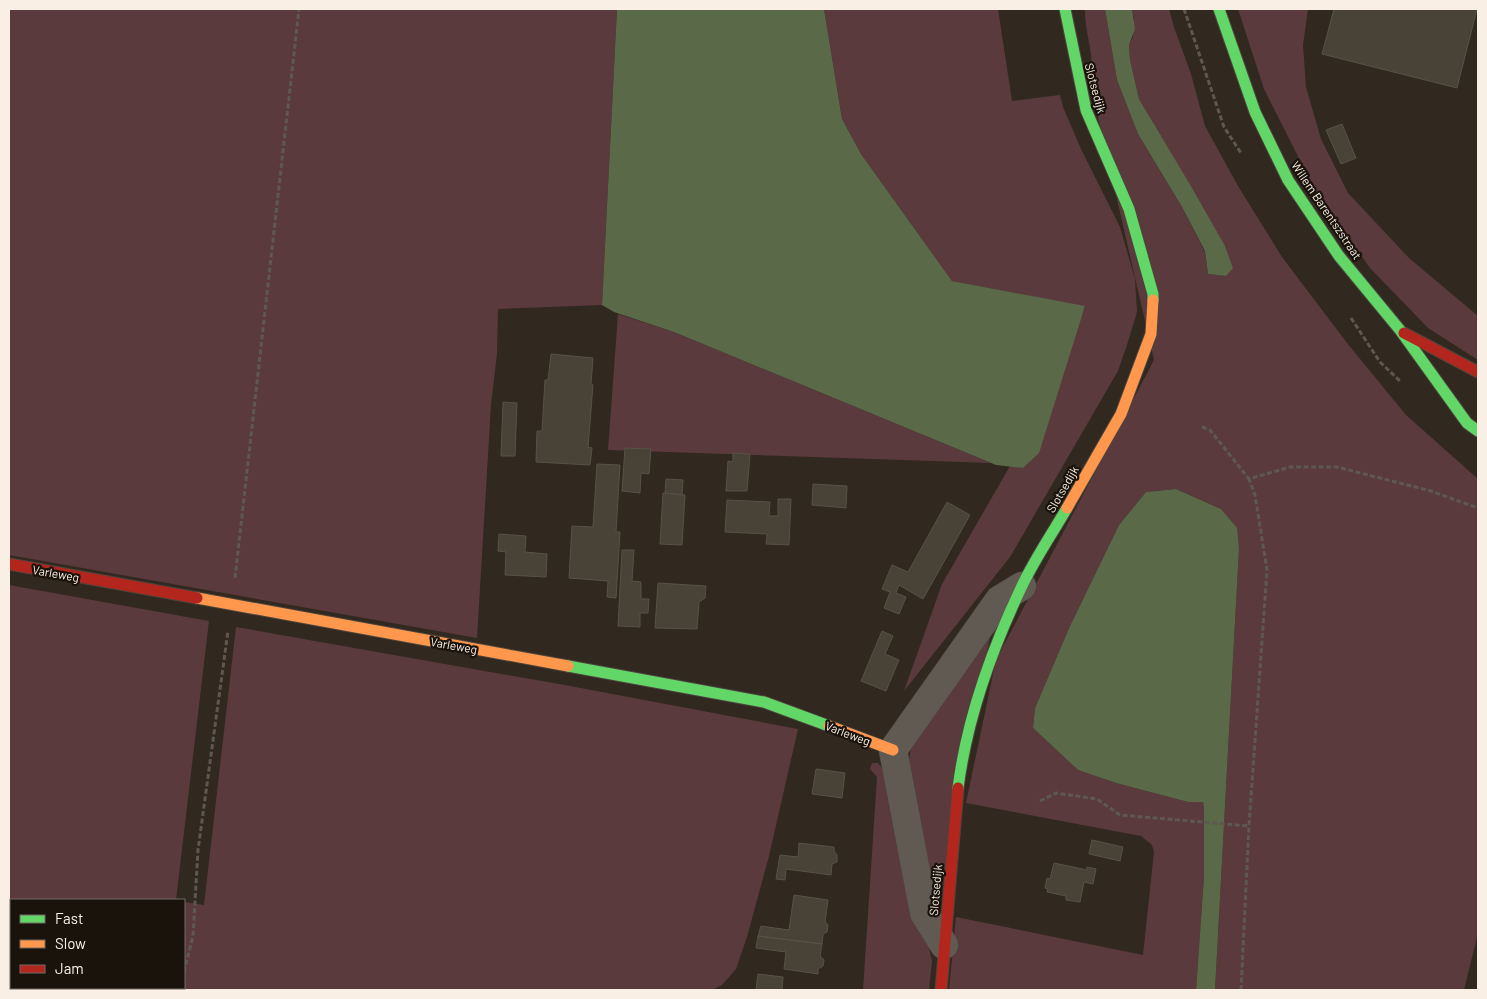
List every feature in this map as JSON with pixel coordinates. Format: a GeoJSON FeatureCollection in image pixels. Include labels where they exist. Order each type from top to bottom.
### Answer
{"type":"FeatureCollection","features":[{"type":"Feature","properties":{"kind":"street","name":"Slotsedijk"},"geometry":{"type":"LineString","coordinates":[[940,990],[958,786],[967,734],[994,650],[1022,586],[1121,414],[1152,334],[1153,294],[1129,208],[1086,110],[1065,9]]}},
{"type":"Feature","properties":{"kind":"street","name":"Willem Barentszstraat"},"geometry":{"type":"LineString","coordinates":[[1219,9],[1255,112],[1288,180],[1340,256],[1400,330],[1467,423],[1478,431]]}},
{"type":"Feature","properties":{"kind":"street","name":"Willem Barentszstraat"},"geometry":{"type":"LineString","coordinates":[[1400,330],[1478,372]]}},
{"type":"Feature","properties":{"kind":"street","name":"Varleweg"},"geometry":{"type":"LineString","coordinates":[[9,564],[764,702],[893,750]]}},
{"type":"Feature","properties":{"kind":"street"},"geometry":{"type":"LineString","coordinates":[[944,945],[924,913],[893,750],[999,600],[1022,586]]}},
{"type":"Feature","properties":{"kind":"path"},"geometry":{"type":"LineString","coordinates":[[185,968],[193,936],[198,850],[232,604],[298,9]]}},
{"type":"Feature","properties":{"kind":"path"},"geometry":{"type":"LineString","coordinates":[[1202,427],[1210,430],[1248,479],[1255,495],[1267,570],[1249,826],[1241,990]]}},
{"type":"Feature","properties":{"kind":"path"},"geometry":{"type":"LineString","coordinates":[[1248,479],[1290,467],[1336,467],[1431,491],[1478,508]]}},
{"type":"Feature","properties":{"kind":"path"},"geometry":{"type":"LineString","coordinates":[[1040,801],[1056,793],[1097,799],[1120,814],[1249,826]]}},
{"type":"Feature","properties":{"kind":"shaded area"},"geometry":{"type":"Polygon","coordinates":[[[9,9],[617,9],[602,305],[498,309],[497,353],[491,405],[477,638],[9,555],[9,9]]]}},
{"type":"Feature","properties":{"kind":"shaded area"},"geometry":{"type":"Polygon","coordinates":[[[617,9],[824,9],[842,119],[861,154],[952,281],[1085,306],[1039,453],[1023,468],[996,465],[674,332],[614,312],[602,305],[617,9]]]}},
{"type":"Feature","properties":{"kind":"shaded area"},"geometry":{"type":"Polygon","coordinates":[[[824,9],[998,9],[1012,101],[1060,95],[1063,107],[1081,149],[1120,227],[1135,279],[1137,312],[1118,371],[1010,557],[904,691],[942,584],[1010,466],[1023,468],[1085,307],[952,281],[861,154],[842,119],[824,9]]]}},
{"type":"Feature","properties":{"kind":"shaded area"},"geometry":{"type":"Polygon","coordinates":[[[1085,9],[1105,9],[1117,80],[1138,134],[1182,207],[1205,252],[1208,274],[1226,276],[1152,121],[1139,99],[1130,60],[1129,45],[1133,37],[1134,19],[1132,9],[1169,9],[1191,74],[1205,126],[1238,186],[1282,257],[1347,343],[1406,415],[1478,479],[1478,933],[1464,990],[1215,990],[1239,549],[1221,509],[1176,489],[1146,492],[1119,525],[1070,626],[1035,708],[1033,728],[1078,770],[1116,783],[1188,802],[1203,802],[1204,876],[1196,990],[949,990],[956,917],[1143,955],[1154,852],[1152,845],[1141,836],[966,803],[996,660],[1154,360],[1090,82],[1092,65],[1085,9]]]}},
{"type":"Feature","properties":{"kind":"shaded area"},"geometry":{"type":"Polygon","coordinates":[[[1105,9],[1132,9],[1135,29],[1129,45],[1130,60],[1139,99],[1225,246],[1233,268],[1226,276],[1208,274],[1205,251],[1182,207],[1138,134],[1117,80],[1105,9]]]}},
{"type":"Feature","properties":{"kind":"shaded area"},"geometry":{"type":"Polygon","coordinates":[[[1238,9],[1308,9],[1303,45],[1306,87],[1321,139],[1348,193],[1409,258],[1478,316],[1478,360],[1428,328],[1370,268],[1314,188],[1264,89],[1238,9]]]}},
{"type":"Feature","properties":{"kind":"shaded area"},"geometry":{"type":"Polygon","coordinates":[[[618,314],[674,332],[991,463],[608,450],[618,314]]]}},
{"type":"Feature","properties":{"kind":"shaded area"},"geometry":{"type":"Polygon","coordinates":[[[1176,489],[1221,509],[1237,528],[1239,549],[1215,990],[1196,990],[1204,876],[1203,802],[1188,802],[1116,783],[1078,770],[1033,728],[1035,708],[1070,626],[1119,525],[1146,492],[1176,489]]]}},
{"type":"Feature","properties":{"kind":"shaded area"},"geometry":{"type":"Polygon","coordinates":[[[9,585],[209,621],[176,899],[10,899],[10,989],[185,989],[185,902],[204,905],[236,627],[570,686],[798,729],[769,856],[747,937],[736,969],[722,985],[714,989],[9,990],[9,585]]]}},
{"type":"Feature","properties":{"kind":"shaded area"},"geometry":{"type":"Polygon","coordinates":[[[994,617],[937,906],[932,905],[906,781],[912,741],[994,617]]]}},
{"type":"Feature","properties":{"kind":"shaded area"},"geometry":{"type":"Polygon","coordinates":[[[872,763],[878,763],[885,772],[898,816],[932,961],[929,990],[863,990],[877,777],[870,769],[872,763]]]}},
{"type":"Feature","properties":{"kind":"building"},"geometry":{"type":"Polygon","coordinates":[[[1334,9],[1477,9],[1457,88],[1322,54],[1334,9]]]}},
{"type":"Feature","properties":{"kind":"building"},"geometry":{"type":"Polygon","coordinates":[[[1342,124],[1356,158],[1341,164],[1326,130],[1342,124]]]}},
{"type":"Feature","properties":{"kind":"building"},"geometry":{"type":"Polygon","coordinates":[[[551,354],[593,358],[591,384],[593,385],[588,447],[592,448],[590,465],[536,462],[537,431],[542,431],[545,380],[548,380],[551,354]]]}},
{"type":"Feature","properties":{"kind":"building"},"geometry":{"type":"Polygon","coordinates":[[[503,402],[517,403],[515,456],[501,456],[503,402]]]}},
{"type":"Feature","properties":{"kind":"building"},"geometry":{"type":"Polygon","coordinates":[[[625,448],[651,449],[649,474],[641,473],[640,493],[622,491],[625,448]]]}},
{"type":"Feature","properties":{"kind":"building"},"geometry":{"type":"Polygon","coordinates":[[[733,453],[750,454],[747,491],[726,491],[728,461],[733,462],[733,453]]]}},
{"type":"Feature","properties":{"kind":"building"},"geometry":{"type":"Polygon","coordinates":[[[597,464],[620,465],[616,532],[620,532],[616,598],[607,597],[608,581],[569,578],[572,526],[593,527],[597,464]]]}},
{"type":"Feature","properties":{"kind":"building"},"geometry":{"type":"Polygon","coordinates":[[[666,479],[683,480],[682,495],[665,493],[666,479]]]}},
{"type":"Feature","properties":{"kind":"building"},"geometry":{"type":"Polygon","coordinates":[[[813,484],[847,486],[846,508],[812,505],[813,484]]]}},
{"type":"Feature","properties":{"kind":"building"},"geometry":{"type":"Polygon","coordinates":[[[663,493],[685,495],[682,545],[660,544],[663,493]]]}},
{"type":"Feature","properties":{"kind":"building"},"geometry":{"type":"Polygon","coordinates":[[[778,499],[791,499],[789,545],[766,544],[767,534],[725,532],[727,500],[770,502],[769,516],[778,516],[778,499]]]}},
{"type":"Feature","properties":{"kind":"building"},"geometry":{"type":"Polygon","coordinates":[[[947,502],[970,515],[923,599],[899,585],[896,593],[906,597],[899,614],[884,608],[890,592],[882,589],[892,565],[908,572],[947,502]]]}},
{"type":"Feature","properties":{"kind":"building"},"geometry":{"type":"Polygon","coordinates":[[[499,534],[526,536],[525,552],[547,554],[546,577],[505,575],[506,552],[498,551],[499,534]]]}},
{"type":"Feature","properties":{"kind":"building"},"geometry":{"type":"Polygon","coordinates":[[[622,550],[634,550],[632,581],[641,582],[641,599],[649,599],[648,613],[640,613],[640,627],[618,626],[622,550]]]}},
{"type":"Feature","properties":{"kind":"building"},"geometry":{"type":"Polygon","coordinates":[[[658,583],[706,586],[705,598],[699,602],[697,629],[655,628],[658,583]]]}},
{"type":"Feature","properties":{"kind":"building"},"geometry":{"type":"Polygon","coordinates":[[[882,631],[893,636],[885,654],[899,660],[886,691],[861,681],[882,631]]]}},
{"type":"Feature","properties":{"kind":"building"},"geometry":{"type":"Polygon","coordinates":[[[816,769],[845,773],[842,798],[812,794],[816,769]]]}},
{"type":"Feature","properties":{"kind":"building"},"geometry":{"type":"Polygon","coordinates":[[[1092,840],[1123,847],[1120,861],[1089,854],[1092,840]]]}},
{"type":"Feature","properties":{"kind":"building"},"geometry":{"type":"Polygon","coordinates":[[[799,843],[834,847],[837,862],[832,864],[831,875],[786,869],[785,880],[776,879],[780,855],[798,857],[799,843]]]}},
{"type":"Feature","properties":{"kind":"building"},"geometry":{"type":"Polygon","coordinates":[[[1054,863],[1087,870],[1087,867],[1096,869],[1093,884],[1084,882],[1080,902],[1066,900],[1066,896],[1047,892],[1048,889],[1045,888],[1047,878],[1050,879],[1054,863]]]}},
{"type":"Feature","properties":{"kind":"building"},"geometry":{"type":"Polygon","coordinates":[[[794,895],[828,900],[825,922],[828,925],[827,932],[823,934],[822,944],[758,936],[761,926],[789,930],[794,895]]]}},
{"type":"Feature","properties":{"kind":"building"},"geometry":{"type":"Polygon","coordinates":[[[758,936],[822,944],[820,956],[824,960],[823,966],[818,969],[818,974],[784,969],[786,952],[756,948],[758,936]]]}},
{"type":"Feature","properties":{"kind":"building"},"geometry":{"type":"Polygon","coordinates":[[[758,974],[783,977],[782,990],[756,990],[758,974]]]}},
{"type":"Feature","properties":{"kind":"traffic: fast"},"geometry":{"type":"LineString","coordinates":[[1065,9],[1086,110],[1129,209],[1153,294],[1153,300]]}},
{"type":"Feature","properties":{"kind":"traffic: fast"},"geometry":{"type":"LineString","coordinates":[[1219,9],[1255,112],[1288,180],[1339,256],[1400,330],[1467,423],[1478,431]]}},
{"type":"Feature","properties":{"kind":"traffic: fast"},"geometry":{"type":"LineString","coordinates":[[958,788],[967,736],[990,661],[1026,578],[1067,508]]}},
{"type":"Feature","properties":{"kind":"traffic: fast"},"geometry":{"type":"LineString","coordinates":[[568,666],[764,702],[829,726]]}},
{"type":"Feature","properties":{"kind":"traffic: slow"},"geometry":{"type":"LineString","coordinates":[[1067,508],[1121,414],[1151,334],[1153,300]]}},
{"type":"Feature","properties":{"kind":"traffic: slow"},"geometry":{"type":"LineString","coordinates":[[197,598],[568,666]]}},
{"type":"Feature","properties":{"kind":"traffic: slow"},"geometry":{"type":"LineString","coordinates":[[829,726],[893,750]]}},
{"type":"Feature","properties":{"kind":"traffic: jam"},"geometry":{"type":"LineString","coordinates":[[1404,333],[1478,372]]}},
{"type":"Feature","properties":{"kind":"traffic: jam"},"geometry":{"type":"LineString","coordinates":[[9,564],[197,598]]}},
{"type":"Feature","properties":{"kind":"traffic: jam"},"geometry":{"type":"LineString","coordinates":[[941,990],[958,788]]}}]}
